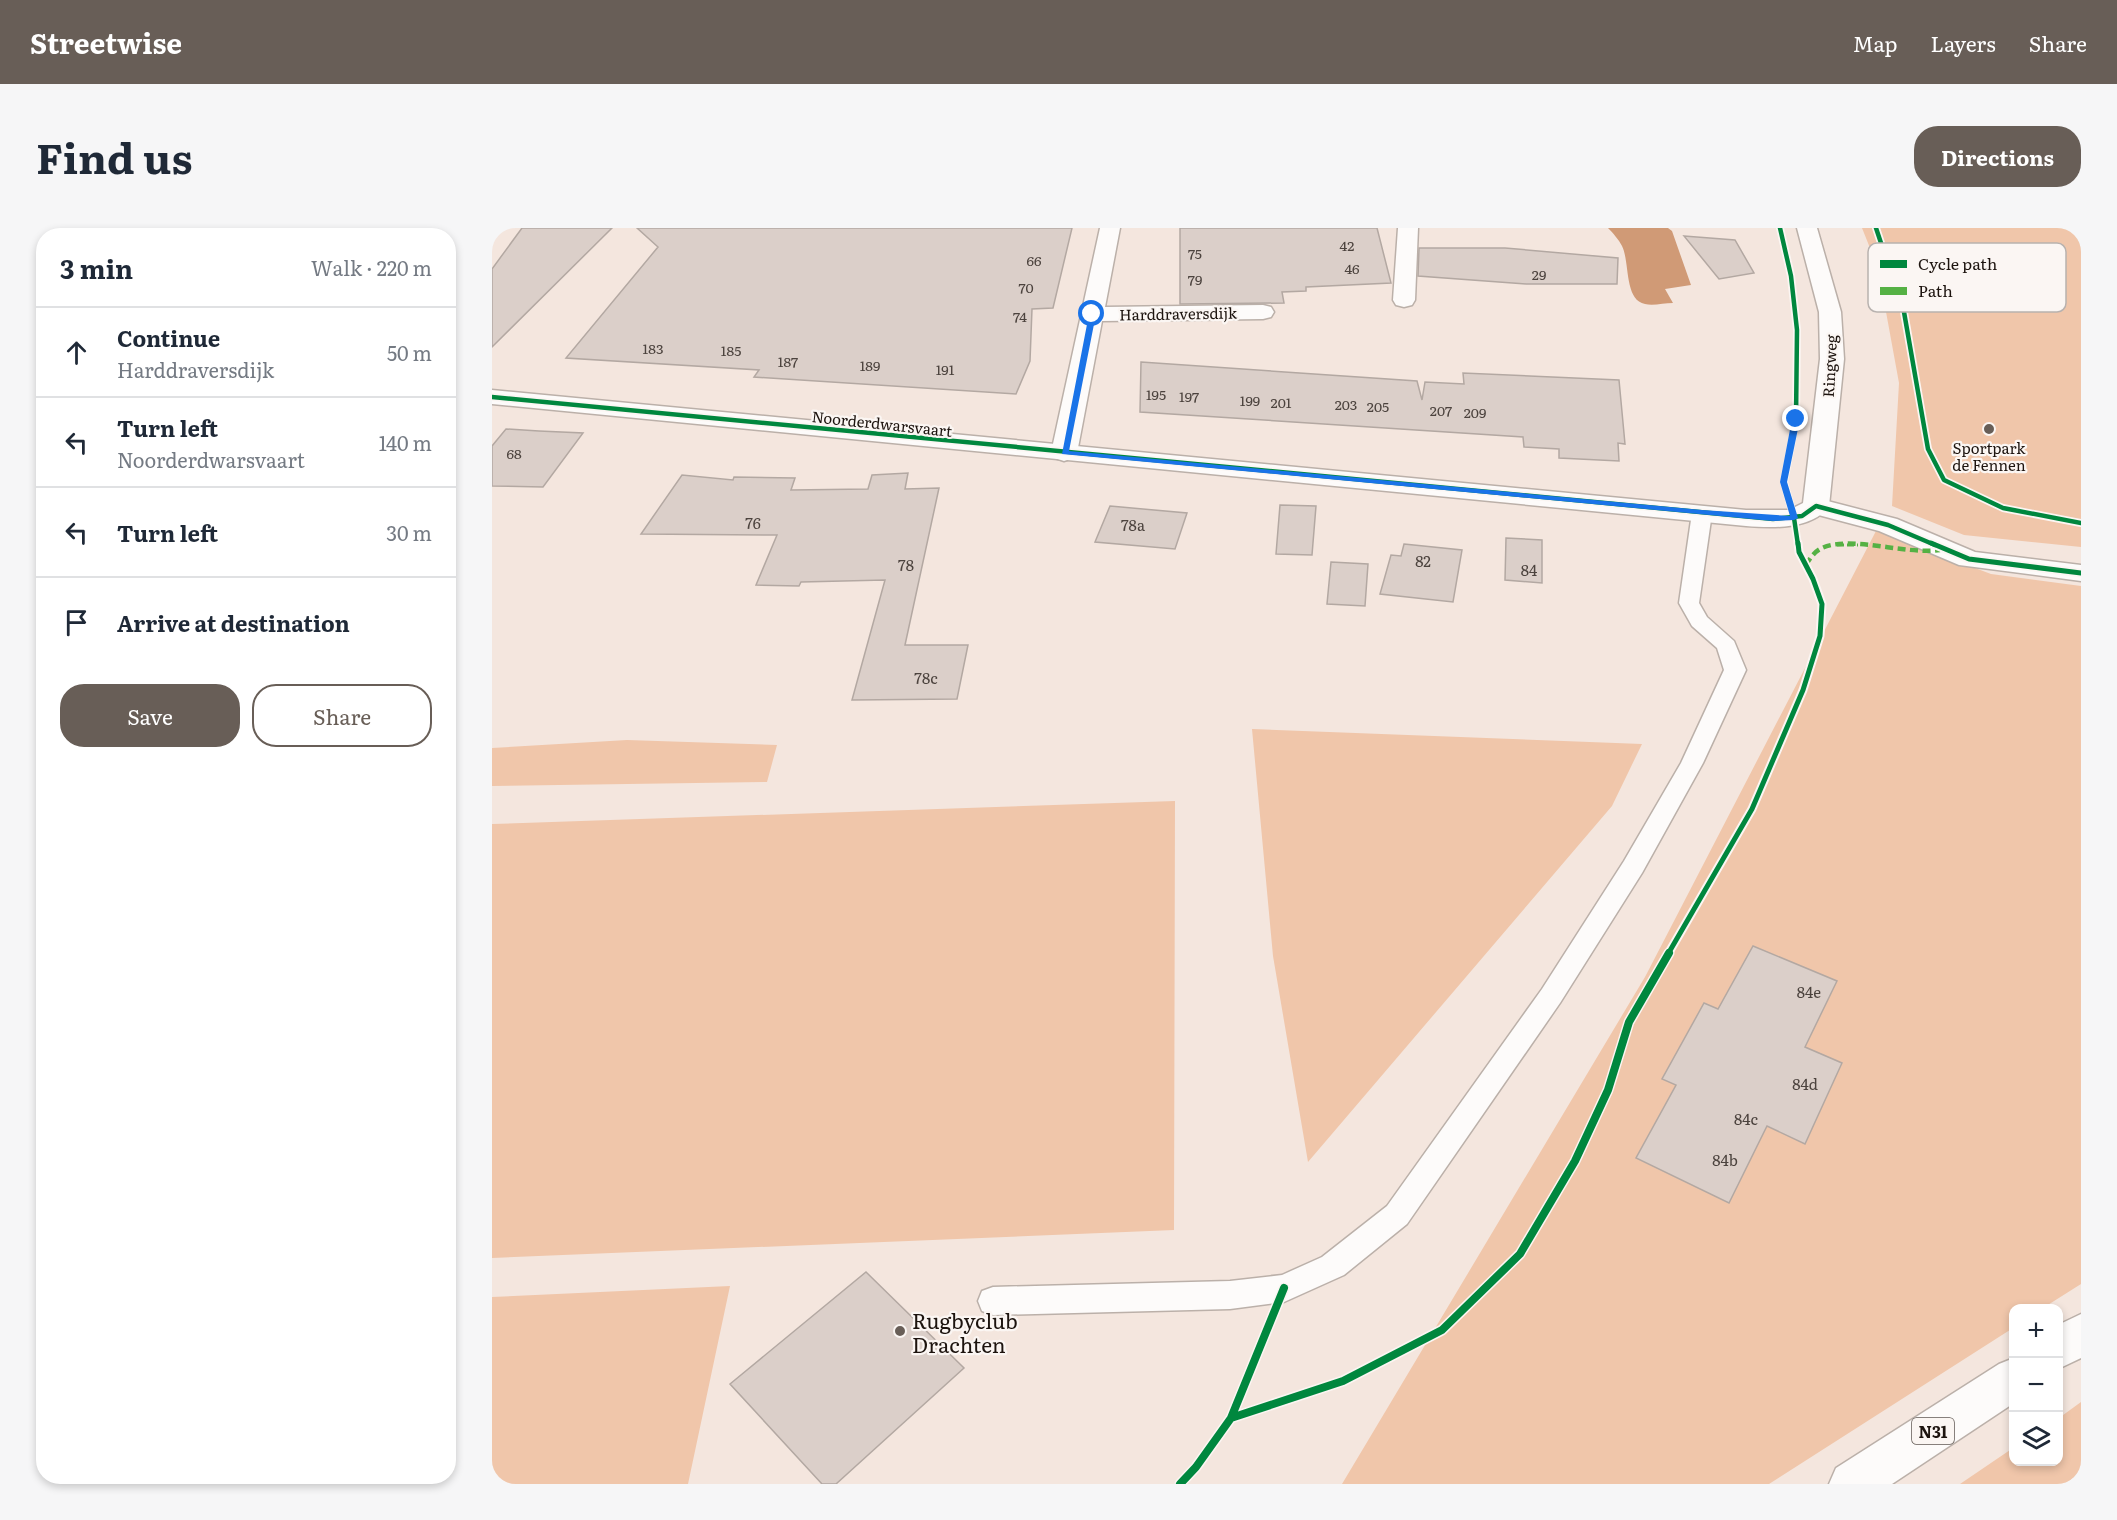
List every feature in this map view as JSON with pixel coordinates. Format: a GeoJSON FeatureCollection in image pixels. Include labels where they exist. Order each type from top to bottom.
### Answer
{"type":"FeatureCollection","features":[{"type":"Feature","properties":{"kind":"main road","name":"Harddraversdijk"},"geometry":{"type":"LineString","coordinates":[[1065,453],[1110,228]]}},
{"type":"Feature","properties":{"kind":"main road"},"geometry":{"type":"LineString","coordinates":[[1404,300],[1408,228]]}},
{"type":"Feature","properties":{"kind":"main road","name":"Ringweg"},"geometry":{"type":"LineString","coordinates":[[1807,228],[1830,312],[1833,359],[1816,506]]}},
{"type":"Feature","properties":{"kind":"main road","name":"Harddraversdijk"},"geometry":{"type":"LineString","coordinates":[[1092,314],[1263,312]]}},
{"type":"Feature","properties":{"kind":"main road","name":"Noorderdwarsvaart"},"geometry":{"type":"LineString","coordinates":[[492,397],[1773,519],[1794,518],[1808,513],[1816,506]]}},
{"type":"Feature","properties":{"kind":"main road"},"geometry":{"type":"LineString","coordinates":[[1816,506],[1888,525],[1969,559],[2081,573]]}},
{"type":"Feature","properties":{"kind":"main road"},"geometry":{"type":"LineString","coordinates":[[2063,1346],[2081,1334]]}},
{"type":"Feature","properties":{"kind":"main road","name":"N31"},"geometry":{"type":"LineString","coordinates":[[1852,1484],[2009,1381]]}},
{"type":"Feature","properties":{"kind":"lane"},"geometry":{"type":"LineString","coordinates":[[993,1301],[1230,1295],[1284,1288],[1333,1266],[1397,1215],[1551,996],[1633,867],[1692,763],[1735,670],[1724,643],[1693,616],[1689,603],[1702,513]]}},
{"type":"Feature","properties":{"kind":"shaded area"},"geometry":{"type":"Polygon","coordinates":[[[1608,228],[1668,228],[1672,231],[1691,285],[1665,289],[1673,303],[1648,305],[1638,301],[1631,288],[1622,246],[1608,228]]]}},
{"type":"Feature","properties":{"kind":"shaded area","name":"Sportpark de Fennen"},"geometry":{"type":"Polygon","coordinates":[[[1862,228],[2081,228],[2081,547],[1964,535],[1892,506],[1899,383],[1886,312],[2066,312],[2066,243],[1868,243],[1862,228]]]}},
{"type":"Feature","properties":{"kind":"shaded area"},"geometry":{"type":"Polygon","coordinates":[[[1876,531],[1991,574],[2081,586],[2081,1284],[2049,1304],[2009,1304],[2009,1331],[1769,1484],[1342,1484],[1645,977],[1876,531]]]}},
{"type":"Feature","properties":{"kind":"shaded area"},"geometry":{"type":"Polygon","coordinates":[[[1252,729],[1642,744],[1612,806],[1308,1162],[1273,956],[1252,729]]]}},
{"type":"Feature","properties":{"kind":"shaded area"},"geometry":{"type":"Polygon","coordinates":[[[627,740],[777,745],[767,782],[492,786],[492,748],[627,740]]]}},
{"type":"Feature","properties":{"kind":"shaded area"},"geometry":{"type":"Polygon","coordinates":[[[1175,801],[1174,1230],[492,1258],[492,824],[1175,801]]]}},
{"type":"Feature","properties":{"kind":"shaded area"},"geometry":{"type":"Polygon","coordinates":[[[730,1286],[688,1484],[492,1484],[492,1297],[730,1286]]]}},
{"type":"Feature","properties":{"kind":"shaded area"},"geometry":{"type":"Polygon","coordinates":[[[2081,1402],[2081,1473],[2065,1484],[1960,1484],[2009,1451],[2009,1466],[2063,1466],[2063,1415],[2081,1402]]]}},
{"type":"Feature","properties":{"kind":"building"},"geometry":{"type":"Polygon","coordinates":[[[522,228],[612,228],[492,347],[492,269],[522,228]]]}},
{"type":"Feature","properties":{"kind":"building"},"geometry":{"type":"Polygon","coordinates":[[[637,228],[1072,228],[1053,308],[1032,309],[1030,361],[1016,394],[754,377],[759,370],[566,358],[658,247],[637,228]]]}},
{"type":"Feature","properties":{"kind":"building"},"geometry":{"type":"Polygon","coordinates":[[[1180,228],[1377,228],[1391,283],[1306,287],[1306,291],[1282,292],[1284,303],[1180,304],[1180,228]]]}},
{"type":"Feature","properties":{"kind":"building"},"geometry":{"type":"Polygon","coordinates":[[[1684,236],[1735,240],[1754,273],[1719,279],[1684,236]]]}},
{"type":"Feature","properties":{"kind":"building"},"geometry":{"type":"Polygon","coordinates":[[[1419,248],[1505,248],[1618,258],[1617,284],[1526,284],[1418,276],[1419,248]]]}},
{"type":"Feature","properties":{"kind":"building"},"geometry":{"type":"Polygon","coordinates":[[[1141,362],[1417,381],[1422,400],[1425,382],[1464,384],[1463,373],[1619,380],[1625,444],[1618,443],[1619,461],[1559,458],[1559,449],[1524,447],[1523,437],[1140,412],[1141,362]]]}},
{"type":"Feature","properties":{"kind":"building"},"geometry":{"type":"Polygon","coordinates":[[[506,429],[583,433],[543,487],[492,486],[492,446],[506,429]]]}},
{"type":"Feature","properties":{"kind":"building"},"geometry":{"type":"Polygon","coordinates":[[[908,473],[905,489],[939,488],[905,645],[968,645],[957,699],[852,700],[885,580],[801,582],[799,586],[756,585],[777,535],[641,534],[682,475],[733,480],[734,477],[795,478],[791,490],[868,489],[872,475],[908,473]]]}},
{"type":"Feature","properties":{"kind":"building"},"geometry":{"type":"Polygon","coordinates":[[[1280,505],[1316,506],[1312,555],[1276,554],[1280,505]]]}},
{"type":"Feature","properties":{"kind":"building"},"geometry":{"type":"Polygon","coordinates":[[[1110,506],[1187,513],[1175,549],[1095,542],[1110,506]]]}},
{"type":"Feature","properties":{"kind":"building"},"geometry":{"type":"Polygon","coordinates":[[[1506,538],[1542,540],[1542,583],[1505,580],[1506,538]]]}},
{"type":"Feature","properties":{"kind":"building"},"geometry":{"type":"Polygon","coordinates":[[[1404,544],[1462,550],[1453,602],[1380,594],[1391,555],[1401,556],[1404,544]]]}},
{"type":"Feature","properties":{"kind":"building"},"geometry":{"type":"Polygon","coordinates":[[[1331,562],[1368,564],[1365,606],[1327,604],[1331,562]]]}},
{"type":"Feature","properties":{"kind":"building"},"geometry":{"type":"Polygon","coordinates":[[[1753,946],[1837,981],[1805,1047],[1842,1063],[1805,1144],[1767,1126],[1729,1203],[1636,1158],[1676,1085],[1662,1079],[1704,1003],[1718,1009],[1753,946]]]}},
{"type":"Feature","properties":{"kind":"building"},"geometry":{"type":"Polygon","coordinates":[[[866,1272],[964,1368],[836,1484],[822,1484],[730,1384],[866,1272]]]}},
{"type":"Feature","properties":{"kind":"marked path"},"geometry":{"type":"LineString","coordinates":[[1806,565],[1817,551],[1831,545],[1854,544],[1916,552],[1940,550]]}},
{"type":"Feature","properties":{"kind":"cycle path"},"geometry":{"type":"LineString","coordinates":[[1180,1484],[1196,1467],[1231,1418],[1343,1381],[1442,1330],[1520,1254],[1575,1161],[1608,1090],[1629,1022],[1752,809],[1803,690],[1820,636],[1822,604],[1813,579],[1799,552],[1794,518],[1784,482],[1796,419],[1797,330],[1791,276],[1780,228]]}},
{"type":"Feature","properties":{"kind":"cycle path"},"geometry":{"type":"LineString","coordinates":[[1876,228],[1879,243]]}},
{"type":"Feature","properties":{"kind":"cycle path"},"geometry":{"type":"LineString","coordinates":[[1904,312],[1928,449],[1944,480],[2003,508],[2081,523]]}},
{"type":"Feature","properties":{"kind":"cycle path"},"geometry":{"type":"LineString","coordinates":[[492,397],[1773,519],[1802,516],[1816,506],[1888,525],[1969,559],[2081,573]]}},
{"type":"Feature","properties":{"kind":"cycle path"},"geometry":{"type":"LineString","coordinates":[[1231,1418],[1284,1288]]}},
{"type":"Feature","properties":{"kind":"place","name":"Sportpark de Fennen"},"geometry":{"type":"Point","coordinates":[1989,429]}},
{"type":"Feature","properties":{"kind":"place","name":"Rugbyclub Drachten"},"geometry":{"type":"Point","coordinates":[900,1331]}},
{"type":"Feature","properties":{"kind":"route"},"geometry":{"type":"LineString","coordinates":[[1092,314],[1065,453],[1773,519],[1794,518],[1784,482],[1796,419]]}}]}
